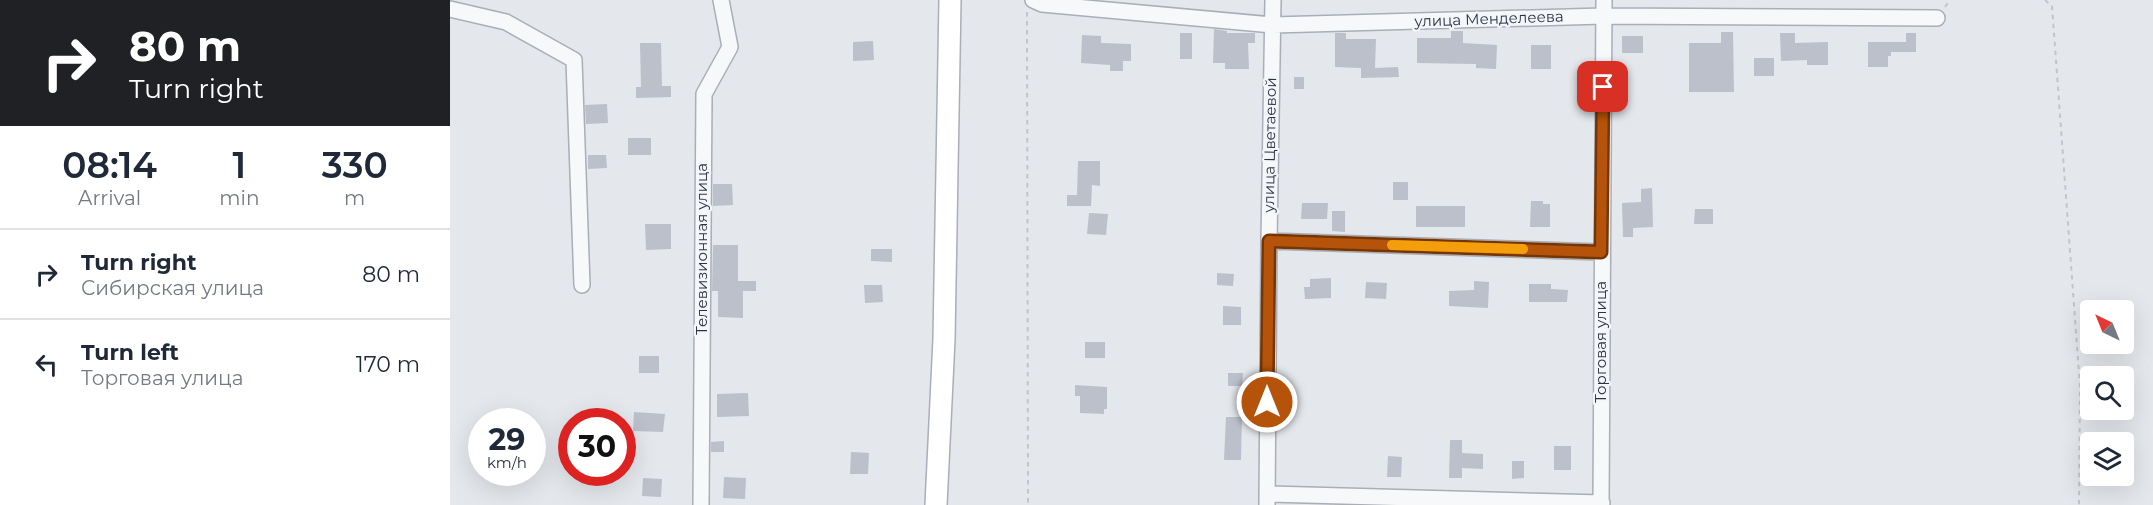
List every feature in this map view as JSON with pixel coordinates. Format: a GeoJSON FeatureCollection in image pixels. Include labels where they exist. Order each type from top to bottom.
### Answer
{"type":"FeatureCollection","features":[{"type":"Feature","properties":{"kind":"street","name":"Телевизионная улица"},"geometry":{"type":"LineString","coordinates":[[701,505],[704,94],[730,47],[721,0]]}},
{"type":"Feature","properties":{"kind":"street"},"geometry":{"type":"LineString","coordinates":[[936,505],[944,339],[950,0]]}},
{"type":"Feature","properties":{"kind":"street","name":"улица Цветаевой"},"geometry":{"type":"LineString","coordinates":[[1267,500],[1273,0]]}},
{"type":"Feature","properties":{"kind":"street","name":"Торговая улица"},"geometry":{"type":"LineString","coordinates":[[1602,504],[1601,252],[1604,0]]}},
{"type":"Feature","properties":{"kind":"street","name":"улица Менделеева"},"geometry":{"type":"LineString","coordinates":[[1034,5],[1273,25],[1604,16],[1937,18]]}},
{"type":"Feature","properties":{"kind":"street"},"geometry":{"type":"LineString","coordinates":[[450,9],[506,22],[574,60],[582,285]]}},
{"type":"Feature","properties":{"kind":"street"},"geometry":{"type":"LineString","coordinates":[[1269,241],[1601,252]]}},
{"type":"Feature","properties":{"kind":"street"},"geometry":{"type":"LineString","coordinates":[[1267,500],[1602,504]]}},
{"type":"Feature","properties":{"kind":"path"},"geometry":{"type":"LineString","coordinates":[[2045,0],[2052,6],[2080,387],[2079,505]]}},
{"type":"Feature","properties":{"kind":"path"},"geometry":{"type":"LineString","coordinates":[[1028,505],[1034,5]]}},
{"type":"Feature","properties":{"kind":"building"},"geometry":{"type":"Polygon","coordinates":[[[1214,29],[1227,31],[1227,33],[1255,33],[1255,43],[1248,43],[1249,69],[1225,69],[1225,63],[1213,63],[1214,29]]]}},
{"type":"Feature","properties":{"kind":"building"},"geometry":{"type":"Polygon","coordinates":[[[1451,31],[1463,31],[1463,43],[1497,45],[1496,69],[1476,68],[1476,64],[1417,63],[1417,38],[1451,38],[1451,31]]]}},
{"type":"Feature","properties":{"kind":"building"},"geometry":{"type":"Polygon","coordinates":[[[1721,32],[1733,32],[1734,92],[1689,92],[1689,43],[1721,43],[1721,32]]]}},
{"type":"Feature","properties":{"kind":"building"},"geometry":{"type":"Polygon","coordinates":[[[1180,33],[1192,33],[1192,59],[1180,59],[1180,33]]]}},
{"type":"Feature","properties":{"kind":"building"},"geometry":{"type":"Polygon","coordinates":[[[1335,33],[1346,33],[1346,39],[1376,39],[1375,68],[1398,67],[1399,77],[1361,78],[1361,68],[1335,67],[1335,33]]]}},
{"type":"Feature","properties":{"kind":"building"},"geometry":{"type":"Polygon","coordinates":[[[1780,33],[1795,33],[1795,43],[1828,42],[1828,65],[1807,65],[1807,60],[1781,61],[1780,33]]]}},
{"type":"Feature","properties":{"kind":"building"},"geometry":{"type":"Polygon","coordinates":[[[1906,33],[1916,33],[1916,52],[1891,52],[1891,56],[1888,56],[1888,67],[1868,67],[1868,42],[1906,42],[1906,33]]]}},
{"type":"Feature","properties":{"kind":"building"},"geometry":{"type":"Polygon","coordinates":[[[1082,35],[1101,36],[1101,43],[1131,44],[1131,61],[1123,61],[1123,71],[1110,71],[1110,65],[1081,63],[1082,35]]]}},
{"type":"Feature","properties":{"kind":"building"},"geometry":{"type":"Polygon","coordinates":[[[1622,36],[1643,36],[1643,53],[1622,53],[1622,36]]]}},
{"type":"Feature","properties":{"kind":"building"},"geometry":{"type":"Polygon","coordinates":[[[873,41],[874,60],[853,61],[853,42],[873,41]]]}},
{"type":"Feature","properties":{"kind":"building"},"geometry":{"type":"Polygon","coordinates":[[[640,43],[661,43],[662,86],[671,86],[671,97],[636,98],[636,87],[641,87],[640,43]]]}},
{"type":"Feature","properties":{"kind":"building"},"geometry":{"type":"Polygon","coordinates":[[[1531,45],[1551,45],[1551,69],[1531,69],[1531,45]]]}},
{"type":"Feature","properties":{"kind":"building"},"geometry":{"type":"Polygon","coordinates":[[[1754,58],[1774,58],[1774,76],[1754,76],[1754,58]]]}},
{"type":"Feature","properties":{"kind":"building"},"geometry":{"type":"Polygon","coordinates":[[[1294,77],[1304,77],[1304,89],[1294,89],[1294,77]]]}},
{"type":"Feature","properties":{"kind":"building"},"geometry":{"type":"Polygon","coordinates":[[[607,104],[608,123],[586,124],[585,105],[607,104]]]}},
{"type":"Feature","properties":{"kind":"building"},"geometry":{"type":"Polygon","coordinates":[[[628,138],[651,138],[651,155],[628,155],[628,138]]]}},
{"type":"Feature","properties":{"kind":"building"},"geometry":{"type":"Polygon","coordinates":[[[588,155],[606,155],[607,168],[588,169],[588,155]]]}},
{"type":"Feature","properties":{"kind":"building"},"geometry":{"type":"Polygon","coordinates":[[[1078,161],[1100,161],[1100,186],[1092,185],[1091,206],[1067,206],[1067,195],[1077,195],[1078,161]]]}},
{"type":"Feature","properties":{"kind":"building"},"geometry":{"type":"Polygon","coordinates":[[[1393,182],[1408,182],[1408,200],[1393,200],[1393,182]]]}},
{"type":"Feature","properties":{"kind":"building"},"geometry":{"type":"Polygon","coordinates":[[[713,184],[732,184],[733,205],[713,206],[713,184]]]}},
{"type":"Feature","properties":{"kind":"building"},"geometry":{"type":"Polygon","coordinates":[[[1652,188],[1653,227],[1633,228],[1633,237],[1623,237],[1622,203],[1641,202],[1641,189],[1652,188]]]}},
{"type":"Feature","properties":{"kind":"building"},"geometry":{"type":"Polygon","coordinates":[[[1531,201],[1543,201],[1543,204],[1550,204],[1550,227],[1530,227],[1531,201]]]}},
{"type":"Feature","properties":{"kind":"building"},"geometry":{"type":"Polygon","coordinates":[[[1302,203],[1328,203],[1327,219],[1301,219],[1302,203]]]}},
{"type":"Feature","properties":{"kind":"building"},"geometry":{"type":"Polygon","coordinates":[[[1416,206],[1465,206],[1465,227],[1416,227],[1416,206]]]}},
{"type":"Feature","properties":{"kind":"building"},"geometry":{"type":"Polygon","coordinates":[[[1695,209],[1713,209],[1713,224],[1694,224],[1695,209]]]}},
{"type":"Feature","properties":{"kind":"building"},"geometry":{"type":"Polygon","coordinates":[[[1332,211],[1345,211],[1345,232],[1332,231],[1332,211]]]}},
{"type":"Feature","properties":{"kind":"building"},"geometry":{"type":"Polygon","coordinates":[[[1089,213],[1108,214],[1106,235],[1087,234],[1089,213]]]}},
{"type":"Feature","properties":{"kind":"building"},"geometry":{"type":"Polygon","coordinates":[[[645,224],[671,224],[671,249],[646,250],[645,224]]]}},
{"type":"Feature","properties":{"kind":"building"},"geometry":{"type":"Polygon","coordinates":[[[713,245],[738,245],[738,281],[756,281],[756,291],[743,291],[743,318],[718,317],[718,291],[712,291],[713,245]]]}},
{"type":"Feature","properties":{"kind":"building"},"geometry":{"type":"Polygon","coordinates":[[[871,249],[892,249],[892,262],[871,261],[871,249]]]}},
{"type":"Feature","properties":{"kind":"building"},"geometry":{"type":"Polygon","coordinates":[[[1217,273],[1234,274],[1233,286],[1217,285],[1217,273]]]}},
{"type":"Feature","properties":{"kind":"building"},"geometry":{"type":"Polygon","coordinates":[[[1331,278],[1331,298],[1305,299],[1304,287],[1310,287],[1310,279],[1331,278]]]}},
{"type":"Feature","properties":{"kind":"building"},"geometry":{"type":"Polygon","coordinates":[[[1474,281],[1489,282],[1488,308],[1449,306],[1449,291],[1474,290],[1474,281]]]}},
{"type":"Feature","properties":{"kind":"building"},"geometry":{"type":"Polygon","coordinates":[[[1366,282],[1387,283],[1386,299],[1365,298],[1366,282]]]}},
{"type":"Feature","properties":{"kind":"building"},"geometry":{"type":"Polygon","coordinates":[[[1529,284],[1551,284],[1551,289],[1568,290],[1567,302],[1529,302],[1529,284]]]}},
{"type":"Feature","properties":{"kind":"building"},"geometry":{"type":"Polygon","coordinates":[[[864,285],[882,285],[883,302],[865,303],[864,285]]]}},
{"type":"Feature","properties":{"kind":"building"},"geometry":{"type":"Polygon","coordinates":[[[1223,306],[1241,307],[1241,325],[1223,325],[1223,306]]]}},
{"type":"Feature","properties":{"kind":"building"},"geometry":{"type":"Polygon","coordinates":[[[1085,342],[1105,342],[1105,358],[1085,358],[1085,342]]]}},
{"type":"Feature","properties":{"kind":"building"},"geometry":{"type":"Polygon","coordinates":[[[639,356],[659,356],[659,373],[639,373],[639,356]]]}},
{"type":"Feature","properties":{"kind":"building"},"geometry":{"type":"Polygon","coordinates":[[[1228,373],[1243,373],[1242,386],[1228,386],[1228,373]]]}},
{"type":"Feature","properties":{"kind":"building"},"geometry":{"type":"Polygon","coordinates":[[[1075,385],[1107,387],[1107,409],[1104,409],[1104,414],[1080,413],[1080,396],[1075,396],[1075,385]]]}},
{"type":"Feature","properties":{"kind":"building"},"geometry":{"type":"Polygon","coordinates":[[[748,393],[749,416],[717,417],[717,394],[748,393]]]}},
{"type":"Feature","properties":{"kind":"building"},"geometry":{"type":"Polygon","coordinates":[[[636,412],[665,414],[663,432],[636,431],[636,412]]]}},
{"type":"Feature","properties":{"kind":"building"},"geometry":{"type":"Polygon","coordinates":[[[1226,417],[1242,417],[1241,460],[1224,460],[1226,417]]]}},
{"type":"Feature","properties":{"kind":"building"},"geometry":{"type":"Polygon","coordinates":[[[1450,440],[1462,440],[1462,453],[1483,454],[1483,469],[1462,468],[1462,478],[1449,478],[1450,440]]]}},
{"type":"Feature","properties":{"kind":"building"},"geometry":{"type":"Polygon","coordinates":[[[724,441],[724,452],[711,452],[711,442],[724,441]]]}},
{"type":"Feature","properties":{"kind":"building"},"geometry":{"type":"Polygon","coordinates":[[[1554,446],[1571,446],[1571,470],[1554,470],[1554,446]]]}},
{"type":"Feature","properties":{"kind":"building"},"geometry":{"type":"Polygon","coordinates":[[[851,452],[869,453],[868,474],[850,474],[851,452]]]}},
{"type":"Feature","properties":{"kind":"building"},"geometry":{"type":"Polygon","coordinates":[[[1388,456],[1402,457],[1401,477],[1387,477],[1388,456]]]}},
{"type":"Feature","properties":{"kind":"building"},"geometry":{"type":"Polygon","coordinates":[[[1512,461],[1524,461],[1524,478],[1512,479],[1512,461]]]}},
{"type":"Feature","properties":{"kind":"building"},"geometry":{"type":"Polygon","coordinates":[[[724,477],[746,478],[745,499],[723,498],[724,477]]]}},
{"type":"Feature","properties":{"kind":"building"},"geometry":{"type":"Polygon","coordinates":[[[643,478],[662,479],[661,497],[642,496],[643,478]]]}},
{"type":"Feature","properties":{"kind":"slow traffic"},"geometry":{"type":"LineString","coordinates":[[1392,245],[1523,249]]}},
{"type":"Feature","properties":{"kind":"route"},"geometry":{"type":"LineString","coordinates":[[1267,402],[1269,241],[1601,252],[1603,87]]}}]}
